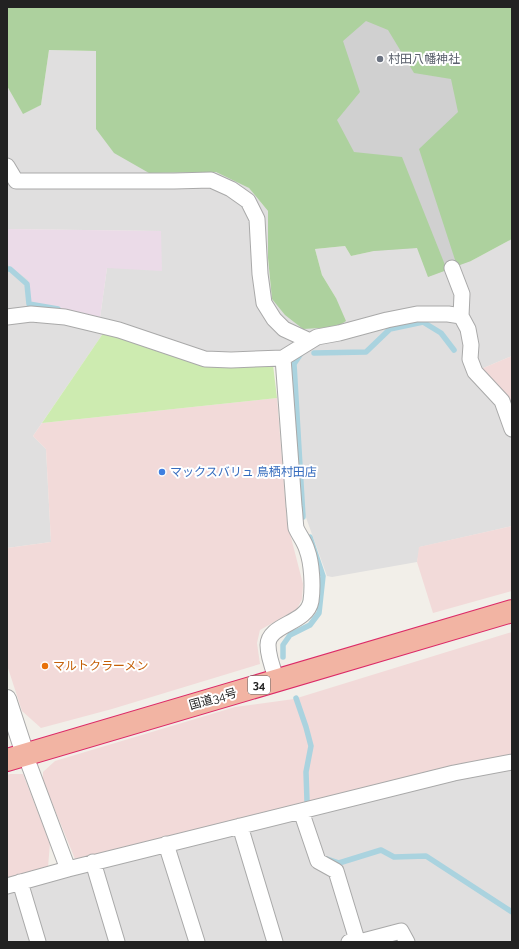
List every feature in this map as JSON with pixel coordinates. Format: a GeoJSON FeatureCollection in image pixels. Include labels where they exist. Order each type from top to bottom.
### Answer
{"type":"FeatureCollection","features":[{"type":"Feature","properties":{"kind":"highway","name":"国道34号"},"geometry":{"type":"LineString","coordinates":[[16,757],[512,611]]}},
{"type":"Feature","properties":{"kind":"street"},"geometry":{"type":"LineString","coordinates":[[7,166],[16,181],[211,180],[231,189],[248,201],[256,219],[260,274],[264,303],[274,319],[284,329],[310,341]]}},
{"type":"Feature","properties":{"kind":"street"},"geometry":{"type":"LineString","coordinates":[[452,268],[462,294],[461,316],[468,329],[471,345],[470,359],[475,372],[502,401],[512,429]]}},
{"type":"Feature","properties":{"kind":"street"},"geometry":{"type":"LineString","coordinates":[[7,317],[31,314],[65,317],[119,330],[205,359],[283,358],[317,337],[339,333],[387,320],[417,314],[448,314],[461,316]]}},
{"type":"Feature","properties":{"kind":"street"},"geometry":{"type":"LineString","coordinates":[[278,680],[270,658],[268,644],[270,636],[278,629],[293,622],[304,614],[311,603],[311,570],[307,550],[296,528],[283,358]]}},
{"type":"Feature","properties":{"kind":"street"},"geometry":{"type":"LineString","coordinates":[[7,699],[16,757],[68,868]]}},
{"type":"Feature","properties":{"kind":"street"},"geometry":{"type":"LineString","coordinates":[[38,942],[14,884],[68,868],[454,773],[512,762]]}},
{"type":"Feature","properties":{"kind":"street"},"geometry":{"type":"LineString","coordinates":[[301,811],[318,861],[336,871],[353,941],[363,941],[401,932],[407,942]]}},
{"type":"Feature","properties":{"kind":"street"},"geometry":{"type":"LineString","coordinates":[[240,826],[275,942]]}},
{"type":"Feature","properties":{"kind":"street"},"geometry":{"type":"LineString","coordinates":[[166,844],[197,942]]}},
{"type":"Feature","properties":{"kind":"street"},"geometry":{"type":"LineString","coordinates":[[93,862],[117,942]]}},
{"type":"Feature","properties":{"kind":"shaded area"},"geometry":{"type":"Polygon","coordinates":[[[246,7],[462,7],[471,261],[428,277],[418,248],[374,251],[246,7]]]}},
{"type":"Feature","properties":{"kind":"shaded area"},"geometry":{"type":"Polygon","coordinates":[[[49,50],[96,51],[249,188],[268,211],[268,258],[272,299],[336,298],[322,275],[315,249],[345,246],[351,256],[374,251],[418,248],[428,277],[471,261],[512,239],[512,356],[481,369],[512,410],[512,526],[420,547],[417,562],[332,577],[327,576],[304,512],[296,360],[284,351],[207,352],[100,318],[107,268],[161,231],[7,229],[7,86],[23,113],[41,105],[49,50]]]}},
{"type":"Feature","properties":{"kind":"shaded area"},"geometry":{"type":"Polygon","coordinates":[[[7,229],[161,231],[162,271],[107,268],[100,318],[31,307],[28,280],[7,264],[7,229]]]}},
{"type":"Feature","properties":{"kind":"shaded area"},"geometry":{"type":"Polygon","coordinates":[[[7,264],[104,332],[33,436],[46,449],[51,542],[7,548],[7,264]]]}},
{"type":"Feature","properties":{"kind":"shaded area"},"geometry":{"type":"Polygon","coordinates":[[[512,356],[512,410],[481,369],[512,356]]]}},
{"type":"Feature","properties":{"kind":"shaded area"},"geometry":{"type":"Polygon","coordinates":[[[277,398],[287,522],[303,584],[302,599],[297,609],[260,630],[257,643],[260,664],[112,709],[41,728],[22,711],[7,665],[7,548],[51,542],[46,449],[33,436],[42,423],[277,398]]]}},
{"type":"Feature","properties":{"kind":"shaded area"},"geometry":{"type":"Polygon","coordinates":[[[512,526],[512,591],[433,613],[417,562],[419,547],[512,526]]]}},
{"type":"Feature","properties":{"kind":"shaded area"},"geometry":{"type":"Polygon","coordinates":[[[512,632],[512,756],[453,768],[75,859],[43,781],[43,772],[55,761],[235,707],[294,699],[512,632]]]}},
{"type":"Feature","properties":{"kind":"shaded area"},"geometry":{"type":"Polygon","coordinates":[[[512,769],[512,942],[7,942],[7,893],[68,876],[464,778],[512,769]]]}},
{"type":"Feature","properties":{"kind":"shaded area"},"geometry":{"type":"Polygon","coordinates":[[[23,774],[50,843],[48,867],[7,878],[7,775],[23,774]]]}},
{"type":"Feature","properties":{"kind":"green space"},"geometry":{"type":"Polygon","coordinates":[[[7,7],[512,7],[512,239],[471,261],[457,266],[419,149],[458,112],[451,79],[414,73],[388,30],[366,21],[343,41],[360,92],[337,120],[354,152],[402,157],[447,270],[428,277],[417,248],[374,251],[351,256],[345,246],[315,249],[322,275],[336,298],[346,321],[337,327],[303,329],[285,315],[272,299],[268,258],[268,211],[249,188],[216,172],[149,173],[114,153],[96,129],[96,51],[49,50],[41,105],[23,114],[7,86],[7,7]]]}},
{"type":"Feature","properties":{"kind":"green space"},"geometry":{"type":"Polygon","coordinates":[[[104,332],[273,365],[277,398],[42,423],[104,332]]]}},
{"type":"Feature","properties":{"kind":"waterway"},"geometry":{"type":"LineString","coordinates":[[7,269],[10,269],[27,284],[29,304],[58,309]]}},
{"type":"Feature","properties":{"kind":"waterway"},"geometry":{"type":"LineString","coordinates":[[314,353],[366,352],[390,329],[423,322],[441,333],[454,350]]}},
{"type":"Feature","properties":{"kind":"waterway"},"geometry":{"type":"LineString","coordinates":[[302,352],[294,364],[303,517]]}},
{"type":"Feature","properties":{"kind":"waterway"},"geometry":{"type":"LineString","coordinates":[[283,657],[283,645],[290,635],[310,625],[319,613],[323,576],[310,537]]}},
{"type":"Feature","properties":{"kind":"waterway"},"geometry":{"type":"LineString","coordinates":[[296,698],[311,746],[306,772],[307,801]]}},
{"type":"Feature","properties":{"kind":"waterway"},"geometry":{"type":"LineString","coordinates":[[327,859],[339,863],[381,850],[394,857],[426,856],[512,912]]}},
{"type":"Feature","properties":{"kind":"place","name":"村田八幡神社"},"geometry":{"type":"Point","coordinates":[380,59]}},
{"type":"Feature","properties":{"kind":"place","name":"マックスバリュ 鳥栖村田店"},"geometry":{"type":"Point","coordinates":[162,472]}},
{"type":"Feature","properties":{"kind":"place","name":"マルトクラーメン"},"geometry":{"type":"Point","coordinates":[45,666]}}]}
